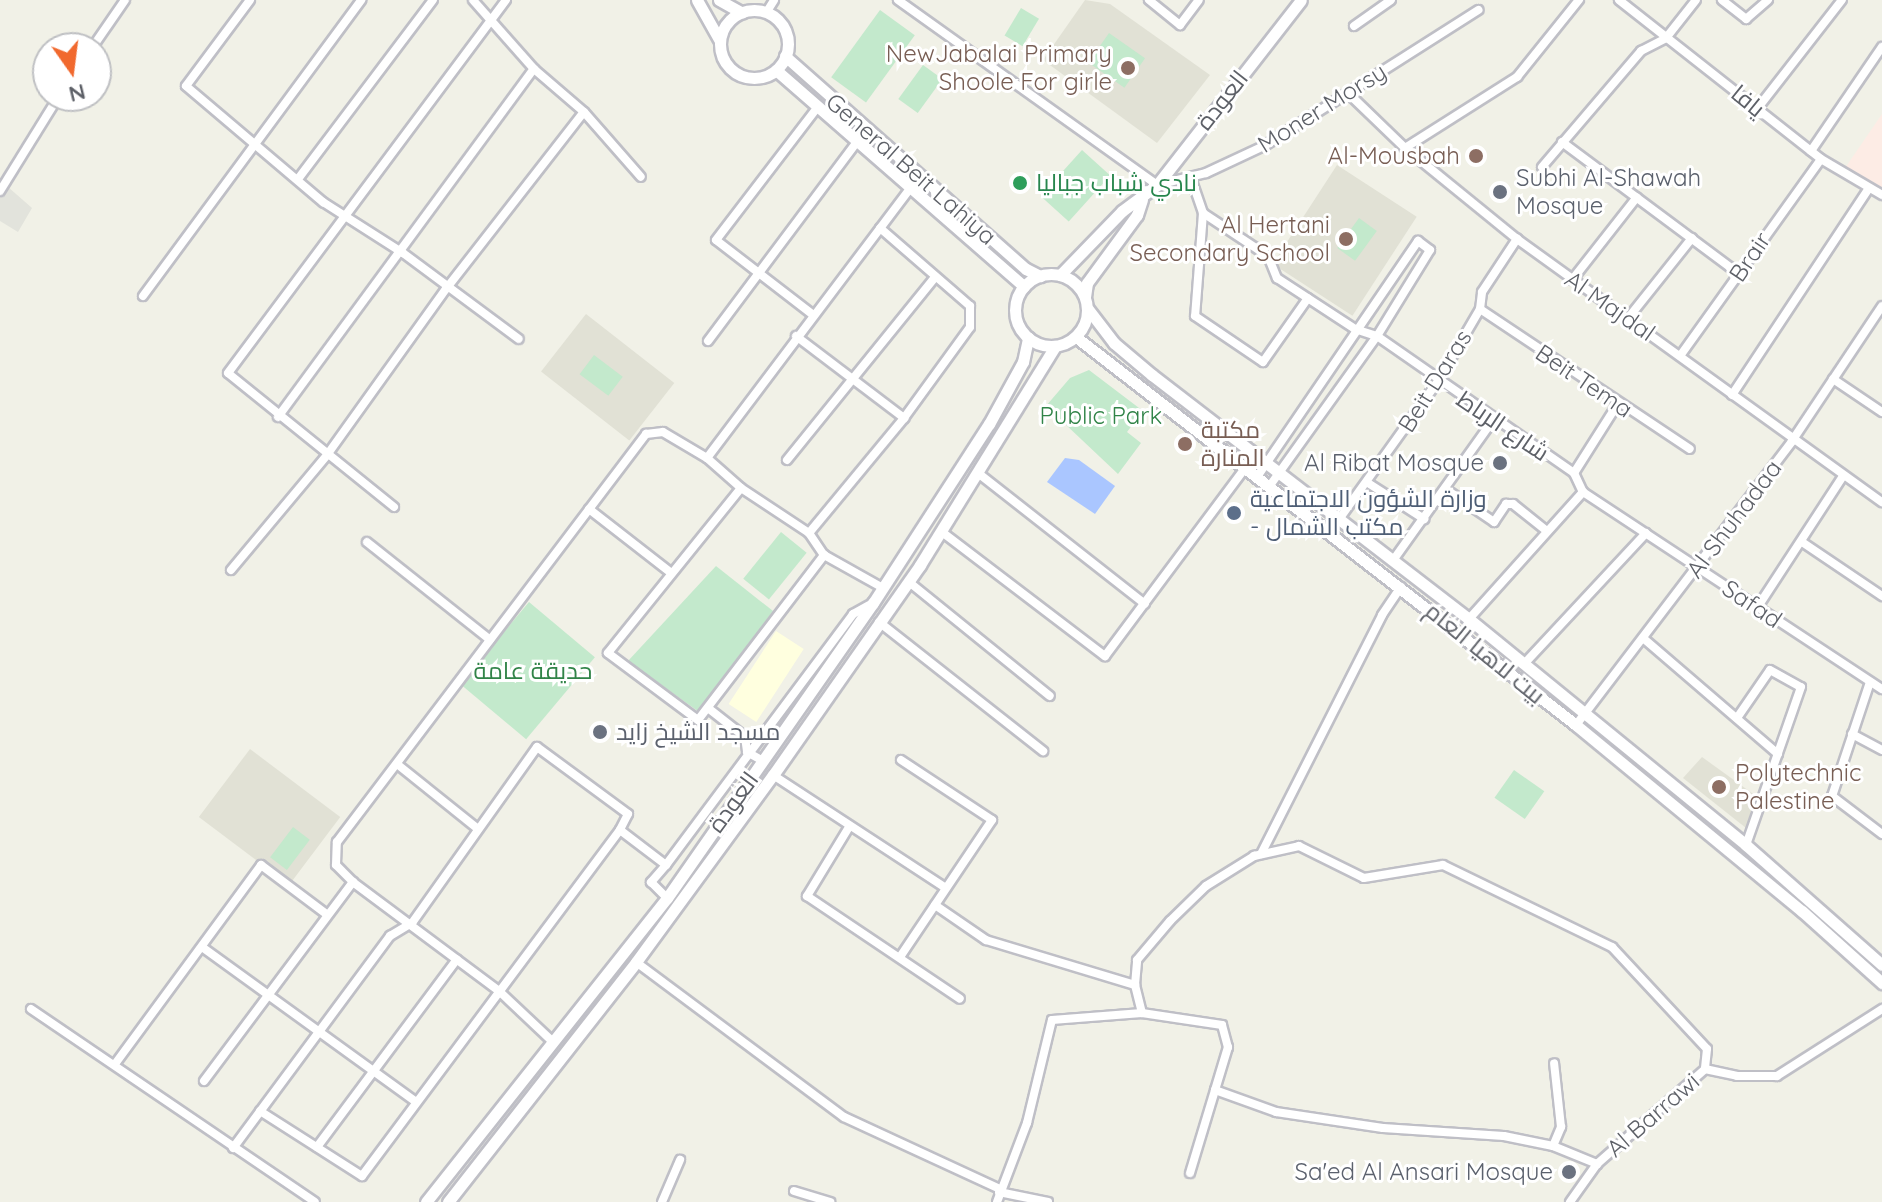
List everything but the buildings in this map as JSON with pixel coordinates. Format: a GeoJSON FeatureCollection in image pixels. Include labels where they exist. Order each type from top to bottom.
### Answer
{"type":"FeatureCollection","features":[{"type":"Feature","properties":{"kind":"main road"},"geometry":{"type":"LineString","coordinates":[[697,0],[720,42],[724,60],[736,73],[756,78],[776,70],[785,56],[785,30],[766,13],[742,13],[719,0]]}},
{"type":"Feature","properties":{"kind":"main road","name":"العودة"},"geometry":{"type":"LineString","coordinates":[[1060,275],[1122,211],[1142,200],[1157,185],[1301,0]]}},
{"type":"Feature","properties":{"kind":"main road"},"geometry":{"type":"LineString","coordinates":[[720,42],[727,25],[742,13]]}},
{"type":"Feature","properties":{"kind":"main road","name":"General Beit Lahiya"},"geometry":{"type":"LineString","coordinates":[[785,56],[1026,269],[1040,276]]}},
{"type":"Feature","properties":{"kind":"main road","name":"General Beit Lahiya"},"geometry":{"type":"LineString","coordinates":[[776,70],[1024,286]]}},
{"type":"Feature","properties":{"kind":"main road","name":"العودة"},"geometry":{"type":"LineString","coordinates":[[1086,303],[1087,283],[1137,215],[1142,200]]}},
{"type":"Feature","properties":{"kind":"main road"},"geometry":{"type":"LineString","coordinates":[[1060,275],[1086,303],[1076,337],[1055,346],[1028,338],[1015,313],[1024,286],[1040,276],[1060,275]]}},
{"type":"Feature","properties":{"kind":"main road","name":"بيت لاهيا العام"},"geometry":{"type":"LineString","coordinates":[[1086,303],[1114,343],[1469,619],[1746,845],[1882,965]]}},
{"type":"Feature","properties":{"kind":"main road","name":"بيت لاهيا العام"},"geometry":{"type":"LineString","coordinates":[[1076,337],[1402,586],[1576,725],[1802,911],[1882,983]]}},
{"type":"Feature","properties":{"kind":"main road","name":"العودة"},"geometry":{"type":"LineString","coordinates":[[426,1202],[667,898],[763,761],[873,603],[989,424],[1023,362],[1028,338]]}},
{"type":"Feature","properties":{"kind":"main road","name":"العودة"},"geometry":{"type":"LineString","coordinates":[[448,1202],[636,962],[773,775],[942,532],[1055,346]]}},
{"type":"Feature","properties":{"kind":"street"},"geometry":{"type":"LineString","coordinates":[[103,32],[125,0]]}},
{"type":"Feature","properties":{"kind":"street"},"geometry":{"type":"LineString","coordinates":[[250,0],[186,86],[258,141],[298,179],[519,339]]}},
{"type":"Feature","properties":{"kind":"street"},"geometry":{"type":"LineString","coordinates":[[143,296],[361,0]]}},
{"type":"Feature","properties":{"kind":"street"},"geometry":{"type":"LineString","coordinates":[[298,179],[433,0]]}},
{"type":"Feature","properties":{"kind":"street"},"geometry":{"type":"LineString","coordinates":[[473,0],[487,22],[534,69],[584,112],[641,177]]}},
{"type":"Feature","properties":{"kind":"street"},"geometry":{"type":"LineString","coordinates":[[394,507],[278,417],[228,373],[344,213],[506,0]]}},
{"type":"Feature","properties":{"kind":"street"},"geometry":{"type":"LineString","coordinates":[[766,13],[774,0]]}},
{"type":"Feature","properties":{"kind":"street"},"geometry":{"type":"LineString","coordinates":[[898,0],[1157,185]]}},
{"type":"Feature","properties":{"kind":"street"},"geometry":{"type":"LineString","coordinates":[[1149,0],[1180,25],[1199,0]]}},
{"type":"Feature","properties":{"kind":"street"},"geometry":{"type":"LineString","coordinates":[[1354,26],[1391,0]]}},
{"type":"Feature","properties":{"kind":"street"},"geometry":{"type":"LineString","coordinates":[[1405,148],[1517,77],[1579,0]]}},
{"type":"Feature","properties":{"kind":"street","name":"يافا"},"geometry":{"type":"LineString","coordinates":[[1619,0],[1821,159],[1882,195]]}},
{"type":"Feature","properties":{"kind":"street"},"geometry":{"type":"LineString","coordinates":[[1542,167],[1641,51],[1666,38],[1696,0]]}},
{"type":"Feature","properties":{"kind":"street"},"geometry":{"type":"LineString","coordinates":[[1722,0],[1746,19],[1768,0]]}},
{"type":"Feature","properties":{"kind":"street"},"geometry":{"type":"LineString","coordinates":[[1757,109],[1842,0]]}},
{"type":"Feature","properties":{"kind":"street","name":"Moner Morsy"},"geometry":{"type":"LineString","coordinates":[[1157,185],[1191,178],[1264,146],[1478,10]]}},
{"type":"Feature","properties":{"kind":"street"},"geometry":{"type":"LineString","coordinates":[[1811,151],[1882,47]]}},
{"type":"Feature","properties":{"kind":"street"},"geometry":{"type":"LineString","coordinates":[[278,417],[403,253],[534,69]]}},
{"type":"Feature","properties":{"kind":"street","name":"Al Majdal"},"geometry":{"type":"LineString","coordinates":[[1349,94],[1405,148],[1517,239],[1629,317],[1792,441],[1882,502]]}},
{"type":"Feature","properties":{"kind":"street"},"geometry":{"type":"LineString","coordinates":[[812,314],[716,240],[817,108]]}},
{"type":"Feature","properties":{"kind":"street"},"geometry":{"type":"LineString","coordinates":[[0,191],[49,112]]}},
{"type":"Feature","properties":{"kind":"street"},"geometry":{"type":"LineString","coordinates":[[231,570],[327,455],[446,289],[584,112]]}},
{"type":"Feature","properties":{"kind":"street"},"geometry":{"type":"LineString","coordinates":[[708,341],[857,142]]}},
{"type":"Feature","properties":{"kind":"street"},"geometry":{"type":"LineString","coordinates":[[1562,142],[1739,274]]}},
{"type":"Feature","properties":{"kind":"street","name":"Brair"},"geometry":{"type":"LineString","coordinates":[[1680,356],[1821,159]]}},
{"type":"Feature","properties":{"kind":"street"},"geometry":{"type":"LineString","coordinates":[[1191,178],[1203,213],[1195,316],[1263,362],[1308,298]]}},
{"type":"Feature","properties":{"kind":"street"},"geometry":{"type":"LineString","coordinates":[[1732,395],[1869,188]]}},
{"type":"Feature","properties":{"kind":"street"},"geometry":{"type":"LineString","coordinates":[[707,458],[812,314],[910,189]]}},
{"type":"Feature","properties":{"kind":"street"},"geometry":{"type":"LineString","coordinates":[[1572,280],[1637,197]]}},
{"type":"Feature","properties":{"kind":"street"},"geometry":{"type":"LineString","coordinates":[[1203,213],[1268,256],[1277,278],[1355,329],[1377,336]]}},
{"type":"Feature","properties":{"kind":"street"},"geometry":{"type":"LineString","coordinates":[[809,533],[904,418],[970,327],[970,306],[880,228]]}},
{"type":"Feature","properties":{"kind":"street"},"geometry":{"type":"LineString","coordinates":[[1629,317],[1692,238]]}},
{"type":"Feature","properties":{"kind":"street","name":"Beit Daras"},"geometry":{"type":"LineString","coordinates":[[1340,518],[1368,483],[1438,381],[1480,309],[1482,292],[1517,239]]}},
{"type":"Feature","properties":{"kind":"street"},"geometry":{"type":"LineString","coordinates":[[1257,477],[1355,329],[1418,241],[1430,250],[1377,336],[1269,487]]}},
{"type":"Feature","properties":{"kind":"street"},"geometry":{"type":"LineString","coordinates":[[787,460],[854,382],[935,277]]}},
{"type":"Feature","properties":{"kind":"street","name":"Al Shuhadaa"},"geometry":{"type":"LineString","coordinates":[[1576,725],[1792,441],[1882,306]]}},
{"type":"Feature","properties":{"kind":"street","name":"Beit Tema"},"geometry":{"type":"LineString","coordinates":[[1480,309],[1617,405],[1690,449]]}},
{"type":"Feature","properties":{"kind":"street"},"geometry":{"type":"LineString","coordinates":[[796,336],[904,418]]}},
{"type":"Feature","properties":{"kind":"street","name":"شارع الرباط"},"geometry":{"type":"LineString","coordinates":[[1377,336],[1493,420],[1574,473],[1583,492]]}},
{"type":"Feature","properties":{"kind":"street"},"geometry":{"type":"LineString","coordinates":[[1833,379],[1882,412]]}},
{"type":"Feature","properties":{"kind":"street"},"geometry":{"type":"LineString","coordinates":[[1574,473],[1617,405]]}},
{"type":"Feature","properties":{"kind":"street"},"geometry":{"type":"LineString","coordinates":[[1394,559],[1447,490],[1493,420]]}},
{"type":"Feature","properties":{"kind":"street"},"geometry":{"type":"LineString","coordinates":[[552,1041],[499,991],[412,923],[353,882],[336,865],[337,842],[646,434],[663,432],[707,458],[741,488],[809,533],[824,555],[883,588]]}},
{"type":"Feature","properties":{"kind":"street"},"geometry":{"type":"LineString","coordinates":[[942,532],[1105,656],[1245,468]]}},
{"type":"Feature","properties":{"kind":"street"},"geometry":{"type":"LineString","coordinates":[[978,473],[1145,604]]}},
{"type":"Feature","properties":{"kind":"street"},"geometry":{"type":"LineString","coordinates":[[1757,608],[1843,476]]}},
{"type":"Feature","properties":{"kind":"street"},"geometry":{"type":"LineString","coordinates":[[1368,483],[1424,519]]}},
{"type":"Feature","properties":{"kind":"street"},"geometry":{"type":"LineString","coordinates":[[741,488],[670,572],[608,653],[698,720],[824,555]]}},
{"type":"Feature","properties":{"kind":"street"},"geometry":{"type":"LineString","coordinates":[[1447,490],[1494,522],[1506,504],[1513,504],[1547,531]]}},
{"type":"Feature","properties":{"kind":"street"},"geometry":{"type":"LineString","coordinates":[[1469,619],[1583,492]]}},
{"type":"Feature","properties":{"kind":"street","name":"Safad"},"geometry":{"type":"LineString","coordinates":[[1583,492],[1882,689]]}},
{"type":"Feature","properties":{"kind":"street"},"geometry":{"type":"LineString","coordinates":[[589,509],[670,572]]}},
{"type":"Feature","properties":{"kind":"street"},"geometry":{"type":"LineString","coordinates":[[1524,664],[1646,533]]}},
{"type":"Feature","properties":{"kind":"street"},"geometry":{"type":"LineString","coordinates":[[367,542],[490,640]]}},
{"type":"Feature","properties":{"kind":"street"},"geometry":{"type":"LineString","coordinates":[[1802,542],[1882,596]]}},
{"type":"Feature","properties":{"kind":"street"},"geometry":{"type":"LineString","coordinates":[[909,582],[1050,696]]}},
{"type":"Feature","properties":{"kind":"street"},"geometry":{"type":"LineString","coordinates":[[1261,854],[1382,615],[1402,586]]}},
{"type":"Feature","properties":{"kind":"street"},"geometry":{"type":"LineString","coordinates":[[667,898],[651,882],[853,614],[873,603]]}},
{"type":"Feature","properties":{"kind":"street"},"geometry":{"type":"LineString","coordinates":[[879,622],[1043,751]]}},
{"type":"Feature","properties":{"kind":"street"},"geometry":{"type":"LineString","coordinates":[[1643,638],[1778,754]]}},
{"type":"Feature","properties":{"kind":"street"},"geometry":{"type":"LineString","coordinates":[[1737,718],[1770,670],[1801,687],[1746,845]]}},
{"type":"Feature","properties":{"kind":"street"},"geometry":{"type":"LineString","coordinates":[[1870,682],[1832,796],[1882,834]]}},
{"type":"Feature","properties":{"kind":"street"},"geometry":{"type":"LineString","coordinates":[[708,708],[745,737],[747,752]]}},
{"type":"Feature","properties":{"kind":"street"},"geometry":{"type":"LineString","coordinates":[[1852,734],[1882,750]]}},
{"type":"Feature","properties":{"kind":"street"},"geometry":{"type":"LineString","coordinates":[[233,1148],[260,1111],[320,1037],[390,936],[412,923],[537,747],[628,814],[620,830],[362,1176],[260,1111]]}},
{"type":"Feature","properties":{"kind":"street"},"geometry":{"type":"LineString","coordinates":[[747,752],[763,761]]}},
{"type":"Feature","properties":{"kind":"street"},"geometry":{"type":"LineString","coordinates":[[900,957],[944,887],[992,820],[901,760]]}},
{"type":"Feature","properties":{"kind":"street"},"geometry":{"type":"LineString","coordinates":[[397,764],[477,828]]}},
{"type":"Feature","properties":{"kind":"street"},"geometry":{"type":"LineString","coordinates":[[773,775],[944,887]]}},
{"type":"Feature","properties":{"kind":"street"},"geometry":{"type":"LineString","coordinates":[[849,827],[807,896],[960,999]]}},
{"type":"Feature","properties":{"kind":"street"},"geometry":{"type":"LineString","coordinates":[[620,830],[666,865]]}},
{"type":"Feature","properties":{"kind":"street"},"geometry":{"type":"LineString","coordinates":[[1142,1013],[1135,985],[1137,960],[1170,921],[1206,886],[1261,854],[1299,846],[1364,878],[1447,866],[1612,947],[1707,1049],[1705,1069]]}},
{"type":"Feature","properties":{"kind":"street"},"geometry":{"type":"LineString","coordinates":[[115,1064],[261,865],[325,913]]}},
{"type":"Feature","properties":{"kind":"street"},"geometry":{"type":"LineString","coordinates":[[204,1081],[325,913],[353,882]]}},
{"type":"Feature","properties":{"kind":"street"},"geometry":{"type":"LineString","coordinates":[[935,905],[986,940],[1135,985]]}},
{"type":"Feature","properties":{"kind":"street"},"geometry":{"type":"LineString","coordinates":[[202,947],[320,1037],[416,1102]]}},
{"type":"Feature","properties":{"kind":"street"},"geometry":{"type":"LineString","coordinates":[[317,1147],[457,959]]}},
{"type":"Feature","properties":{"kind":"street"},"geometry":{"type":"LineString","coordinates":[[636,962],[844,1117],[1000,1191],[1048,1202]]}},
{"type":"Feature","properties":{"kind":"street"},"geometry":{"type":"LineString","coordinates":[[31,1009],[315,1202]]}},
{"type":"Feature","properties":{"kind":"street","name":"Al Barrawi"},"geometry":{"type":"LineString","coordinates":[[1570,1202],[1597,1164],[1705,1069],[1737,1076],[1777,1076],[1882,1009]]}},
{"type":"Feature","properties":{"kind":"street"},"geometry":{"type":"LineString","coordinates":[[997,1202],[1027,1123],[1052,1020],[1142,1013],[1222,1025],[1228,1047],[1190,1173]]}},
{"type":"Feature","properties":{"kind":"street"},"geometry":{"type":"LineString","coordinates":[[1553,1146],[1561,1127],[1554,1063]]}},
{"type":"Feature","properties":{"kind":"street"},"geometry":{"type":"LineString","coordinates":[[1215,1090],[1276,1112],[1553,1146],[1597,1164]]}},
{"type":"Feature","properties":{"kind":"street"},"geometry":{"type":"LineString","coordinates":[[662,1202],[680,1160]]}},
{"type":"Feature","properties":{"kind":"street"},"geometry":{"type":"LineString","coordinates":[[794,1191],[830,1202]]}},
{"type":"Feature","properties":{"kind":"shaded area","name":"NewJabalai Primary Shoole For girle"},"geometry":{"type":"Polygon","coordinates":[[[1085,0],[1110,4],[1210,75],[1157,143],[1043,60],[1085,0]]]}},
{"type":"Feature","properties":{"kind":"shaded area"},"geometry":{"type":"Polygon","coordinates":[[[1882,114],[1882,194],[1843,171],[1882,114]]]}},
{"type":"Feature","properties":{"kind":"shaded area","name":"Al Hertani Secondary School"},"geometry":{"type":"Polygon","coordinates":[[[1337,165],[1417,217],[1352,316],[1273,264],[1337,165]]]}},
{"type":"Feature","properties":{"kind":"shaded area"},"geometry":{"type":"Polygon","coordinates":[[[0,180],[32,208],[18,232],[0,221],[0,180]]]}},
{"type":"Feature","properties":{"kind":"shaded area"},"geometry":{"type":"Polygon","coordinates":[[[586,314],[674,383],[629,440],[541,372],[586,314]]]}},
{"type":"Feature","properties":{"kind":"shaded area"},"geometry":{"type":"Polygon","coordinates":[[[776,631],[804,649],[756,722],[729,704],[776,631]]]}},
{"type":"Feature","properties":{"kind":"shaded area"},"geometry":{"type":"Polygon","coordinates":[[[250,749],[340,817],[289,885],[199,817],[250,749]]]}},
{"type":"Feature","properties":{"kind":"shaded area","name":"Polytechnic Palestine"},"geometry":{"type":"Polygon","coordinates":[[[1702,757],[1756,796],[1746,828],[1683,778],[1702,757]]]}},
{"type":"Feature","properties":{"kind":"green space"},"geometry":{"type":"Polygon","coordinates":[[[1021,8],[1039,19],[1023,46],[1005,35],[1021,8]]]}},
{"type":"Feature","properties":{"kind":"green space"},"geometry":{"type":"Polygon","coordinates":[[[880,10],[915,35],[866,102],[831,77],[880,10]]]}},
{"type":"Feature","properties":{"kind":"green space"},"geometry":{"type":"Polygon","coordinates":[[[1109,33],[1145,58],[1124,88],[1088,62],[1109,33]]]}},
{"type":"Feature","properties":{"kind":"green space"},"geometry":{"type":"Polygon","coordinates":[[[923,65],[942,79],[918,113],[898,99],[923,65]]]}},
{"type":"Feature","properties":{"kind":"green space"},"geometry":{"type":"Polygon","coordinates":[[[1082,150],[1110,175],[1069,222],[1041,196],[1082,150]]]}},
{"type":"Feature","properties":{"kind":"green space"},"geometry":{"type":"Polygon","coordinates":[[[1359,218],[1377,231],[1355,261],[1337,248],[1359,218]]]}},
{"type":"Feature","properties":{"kind":"green space"},"geometry":{"type":"Polygon","coordinates":[[[594,355],[623,377],[608,396],[580,374],[594,355]]]}},
{"type":"Feature","properties":{"kind":"green space","name":"Public Park"},"geometry":{"type":"Polygon","coordinates":[[[1089,370],[1143,411],[1127,432],[1141,443],[1118,474],[1046,406],[1070,378],[1089,370]]]}},
{"type":"Feature","properties":{"kind":"green space"},"geometry":{"type":"Polygon","coordinates":[[[781,532],[807,553],[769,599],[743,579],[781,532]]]}},
{"type":"Feature","properties":{"kind":"green space"},"geometry":{"type":"Polygon","coordinates":[[[716,566],[773,611],[699,712],[628,661],[716,566]]]}},
{"type":"Feature","properties":{"kind":"green space","name":"حديقة عامة"},"geometry":{"type":"Polygon","coordinates":[[[529,602],[595,657],[526,739],[460,684],[529,602]]]}},
{"type":"Feature","properties":{"kind":"green space"},"geometry":{"type":"Polygon","coordinates":[[[1514,770],[1544,791],[1525,819],[1494,798],[1514,770]]]}},
{"type":"Feature","properties":{"kind":"green space"},"geometry":{"type":"Polygon","coordinates":[[[293,827],[310,840],[287,870],[270,857],[293,827]]]}},
{"type":"Feature","properties":{"kind":"water"},"geometry":{"type":"Polygon","coordinates":[[[1065,458],[1079,460],[1115,486],[1095,514],[1047,482],[1065,458]]]}},
{"type":"Feature","properties":{"kind":"place","name":"NewJabalai Primary Shoole For girle"},"geometry":{"type":"Point","coordinates":[1128,68]}},
{"type":"Feature","properties":{"kind":"place","name":"Al-Mousbah"},"geometry":{"type":"Point","coordinates":[1476,156]}},
{"type":"Feature","properties":{"kind":"place","name":"نادي شباب جباليا"},"geometry":{"type":"Point","coordinates":[1020,183]}},
{"type":"Feature","properties":{"kind":"place","name":"Subhi Al-Shawah Mosque"},"geometry":{"type":"Point","coordinates":[1500,192]}},
{"type":"Feature","properties":{"kind":"place","name":"Al Hertani Secondary School"},"geometry":{"type":"Point","coordinates":[1346,239]}},
{"type":"Feature","properties":{"kind":"place","name":"مكتبة المنارة"},"geometry":{"type":"Point","coordinates":[1185,444]}},
{"type":"Feature","properties":{"kind":"place","name":"Al Ribat Mosque"},"geometry":{"type":"Point","coordinates":[1500,463]}},
{"type":"Feature","properties":{"kind":"place","name":"وزارة الشؤون الاجتماعية - مكتب الشمال"},"geometry":{"type":"Point","coordinates":[1234,513]}},
{"type":"Feature","properties":{"kind":"place","name":"مسجد الشيخ زايد"},"geometry":{"type":"Point","coordinates":[600,732]}},
{"type":"Feature","properties":{"kind":"place","name":"Polytechnic Palestine"},"geometry":{"type":"Point","coordinates":[1719,787]}},
{"type":"Feature","properties":{"kind":"place","name":"Sa'ed Al Ansari Mosque"},"geometry":{"type":"Point","coordinates":[1569,1172]}}]}
